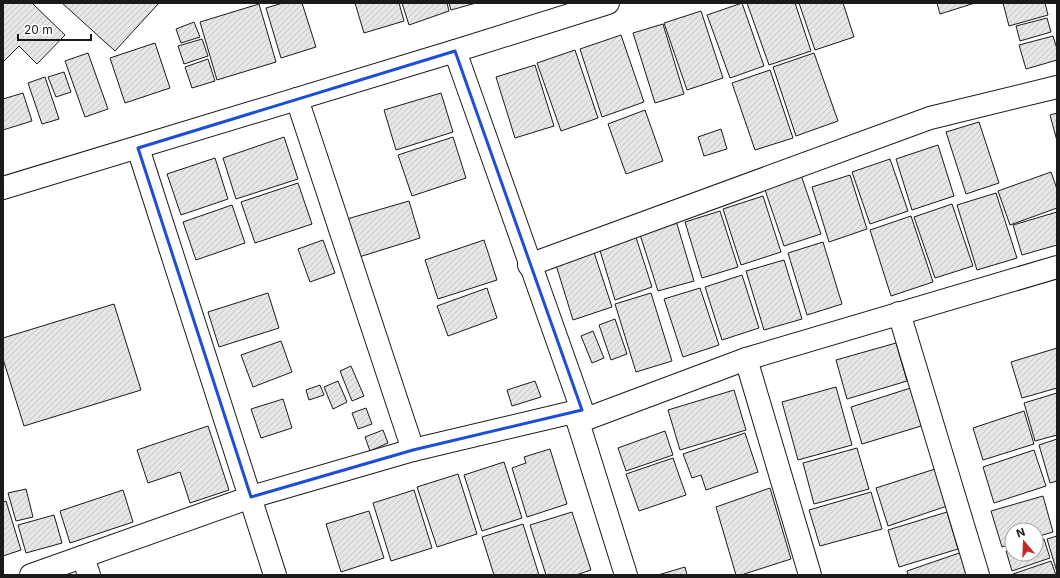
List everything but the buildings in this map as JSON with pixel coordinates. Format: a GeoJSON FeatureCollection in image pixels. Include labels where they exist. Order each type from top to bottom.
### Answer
{"type":"FeatureCollection","features":[{"type":"Feature","properties":{"kind":"street"},"geometry":{"type":"LineString","coordinates":[[3,188],[455,51],[562,10],[608,3]]}},
{"type":"Feature","properties":{"kind":"street"},"geometry":{"type":"LineString","coordinates":[[455,51],[580,416],[626,575]]}},
{"type":"Feature","properties":{"kind":"street"},"geometry":{"type":"LineString","coordinates":[[529,265],[930,118],[1057,87]]}},
{"type":"Feature","properties":{"kind":"street"},"geometry":{"type":"LineString","coordinates":[[297,99],[413,450]]}},
{"type":"Feature","properties":{"kind":"street"},"geometry":{"type":"LineString","coordinates":[[138,148],[275,575]]}},
{"type":"Feature","properties":{"kind":"street"},"geometry":{"type":"LineString","coordinates":[[31,575],[86,566],[251,497],[413,450],[580,416],[746,359],[1057,267]]}},
{"type":"Feature","properties":{"kind":"street"},"geometry":{"type":"LineString","coordinates":[[899,313],[978,575]]}},
{"type":"Feature","properties":{"kind":"street"},"geometry":{"type":"LineString","coordinates":[[746,359],[810,575]]}},
{"type":"Feature","properties":{"kind":"highlighted area"},"geometry":{"type":"Polygon","coordinates":[[[455,51],[582,410],[413,450],[251,497],[138,148],[455,51]]]}}]}
